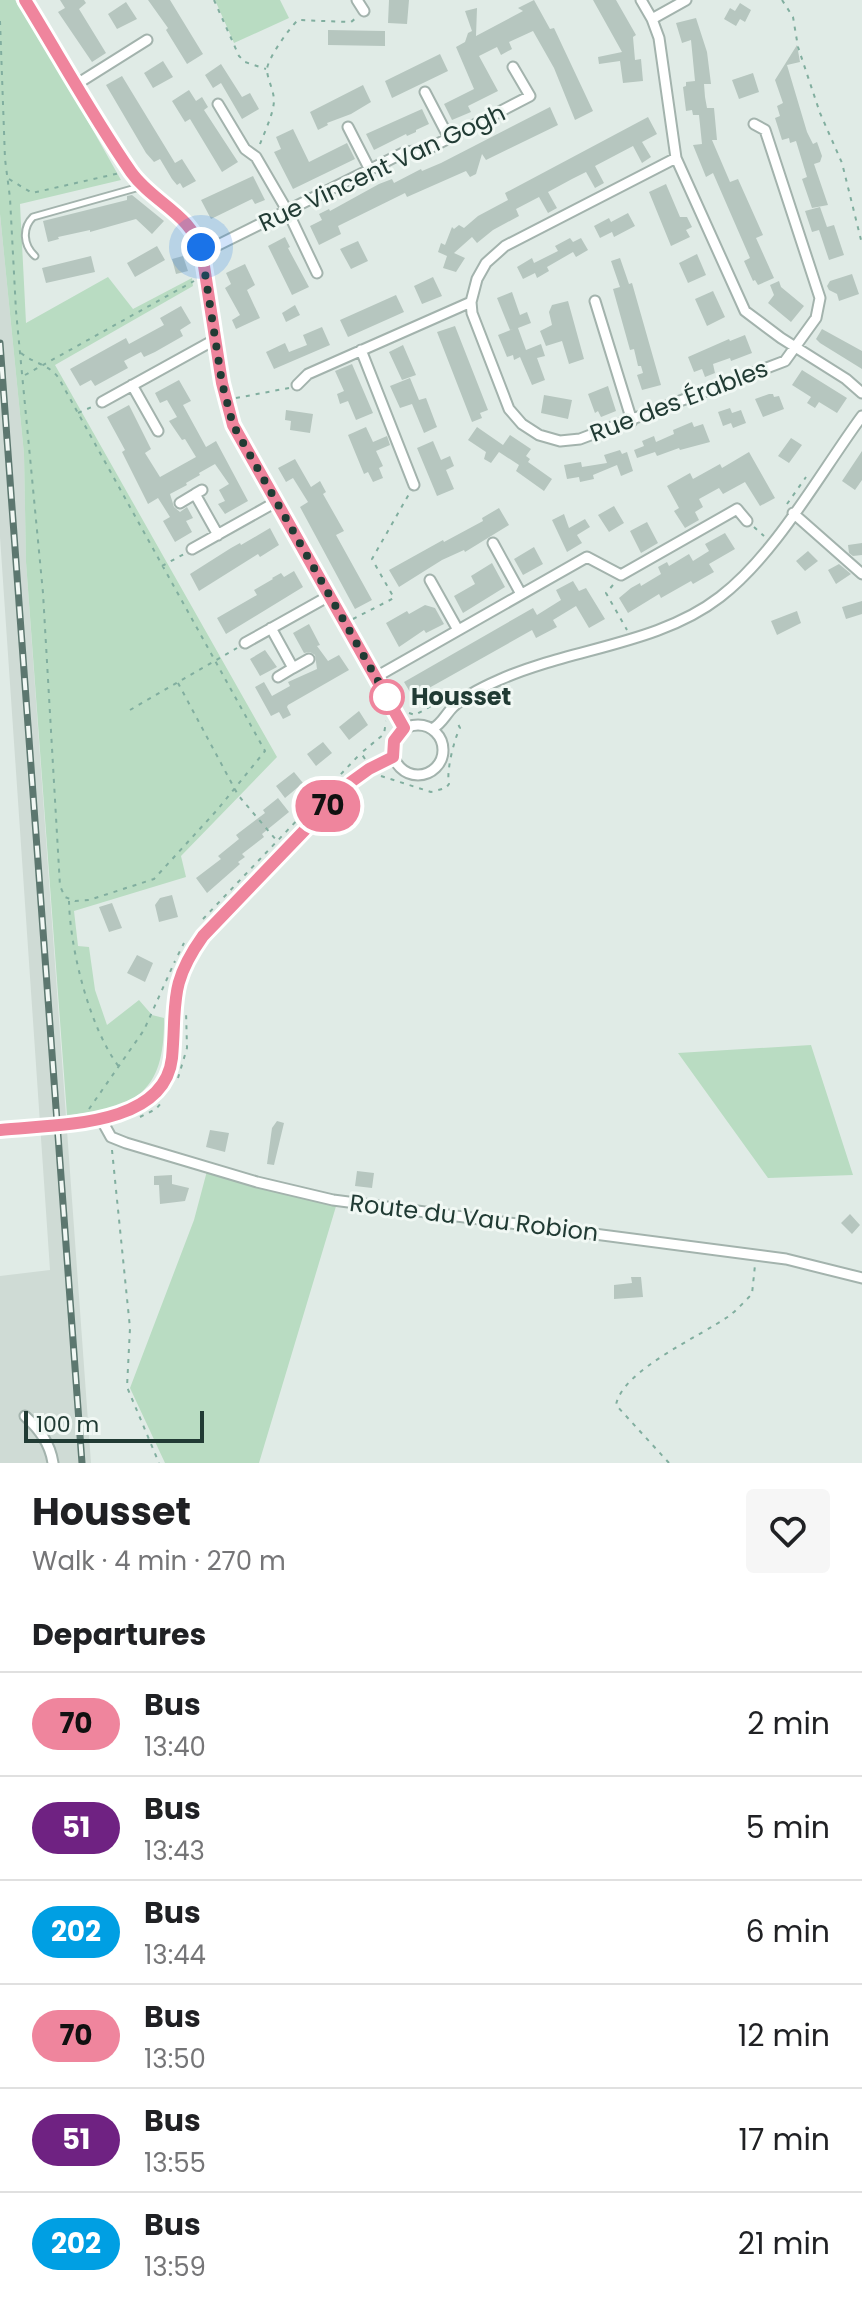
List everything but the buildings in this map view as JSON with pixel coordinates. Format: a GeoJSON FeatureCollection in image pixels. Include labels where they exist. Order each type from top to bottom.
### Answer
{"type":"FeatureCollection","features":[{"type":"Feature","properties":{"kind":"street"},"geometry":{"type":"LineString","coordinates":[[25,0],[130,170],[189,225],[202,253],[226,400],[233,425],[404,728]]}},
{"type":"Feature","properties":{"kind":"street"},"geometry":{"type":"LineString","coordinates":[[357,0],[364,11]]}},
{"type":"Feature","properties":{"kind":"street"},"geometry":{"type":"LineString","coordinates":[[641,0],[659,38],[676,158],[745,311],[862,393]]}},
{"type":"Feature","properties":{"kind":"street"},"geometry":{"type":"LineString","coordinates":[[652,19],[686,0]]}},
{"type":"Feature","properties":{"kind":"street"},"geometry":{"type":"LineString","coordinates":[[77,84],[147,40]]}},
{"type":"Feature","properties":{"kind":"street","name":"Rue Vincent Van Gogh"},"geometry":{"type":"LineString","coordinates":[[202,253],[405,152],[426,150],[530,96],[513,67]]}},
{"type":"Feature","properties":{"kind":"street"},"geometry":{"type":"LineString","coordinates":[[425,92],[449,138]]}},
{"type":"Feature","properties":{"kind":"street"},"geometry":{"type":"LineString","coordinates":[[218,104],[245,149],[256,157],[288,212],[317,273]]}},
{"type":"Feature","properties":{"kind":"street","name":"Rue des Érables"},"geometry":{"type":"LineString","coordinates":[[471,302],[474,319],[505,402],[527,428],[552,440],[575,440],[632,421],[785,361],[818,313],[820,298],[765,130],[754,124]]}},
{"type":"Feature","properties":{"kind":"street"},"geometry":{"type":"LineString","coordinates":[[348,127],[370,170]]}},
{"type":"Feature","properties":{"kind":"street"},"geometry":{"type":"LineString","coordinates":[[297,385],[308,374],[471,302],[480,271],[505,246],[676,158]]}},
{"type":"Feature","properties":{"kind":"street"},"geometry":{"type":"LineString","coordinates":[[595,301],[632,421]]}},
{"type":"Feature","properties":{"kind":"street"},"geometry":{"type":"LineString","coordinates":[[102,402],[216,339]]}},
{"type":"Feature","properties":{"kind":"street"},"geometry":{"type":"LineString","coordinates":[[361,350],[414,485]]}},
{"type":"Feature","properties":{"kind":"street"},"geometry":{"type":"LineString","coordinates":[[132,385],[158,431]]}},
{"type":"Feature","properties":{"kind":"street"},"geometry":{"type":"LineString","coordinates":[[432,729],[463,699],[500,680],[550,661],[669,625],[707,606],[742,577],[772,542],[862,416]]}},
{"type":"Feature","properties":{"kind":"street"},"geometry":{"type":"LineString","coordinates":[[180,503],[198,492],[218,535]]}},
{"type":"Feature","properties":{"kind":"street"},"geometry":{"type":"LineString","coordinates":[[192,549],[276,502]]}},
{"type":"Feature","properties":{"kind":"street"},"geometry":{"type":"LineString","coordinates":[[376,677],[587,557],[621,575],[737,509],[747,521]]}},
{"type":"Feature","properties":{"kind":"street"},"geometry":{"type":"LineString","coordinates":[[793,513],[862,574]]}},
{"type":"Feature","properties":{"kind":"street"},"geometry":{"type":"LineString","coordinates":[[493,543],[521,594]]}},
{"type":"Feature","properties":{"kind":"street"},"geometry":{"type":"LineString","coordinates":[[430,580],[458,630]]}},
{"type":"Feature","properties":{"kind":"street"},"geometry":{"type":"LineString","coordinates":[[245,643],[329,596]]}},
{"type":"Feature","properties":{"kind":"street"},"geometry":{"type":"LineString","coordinates":[[271,628],[293,668]]}},
{"type":"Feature","properties":{"kind":"street"},"geometry":{"type":"LineString","coordinates":[[278,677],[309,659]]}},
{"type":"Feature","properties":{"kind":"street"},"geometry":{"type":"LineString","coordinates":[[415,724],[432,729],[443,746],[441,759],[433,770],[413,775],[401,769],[393,757],[394,741],[404,728],[415,724]]}},
{"type":"Feature","properties":{"kind":"street"},"geometry":{"type":"LineString","coordinates":[[0,1130],[85,1122],[143,1104],[162,1083],[171,1061],[172,1016],[178,981],[188,957],[203,936],[351,782],[371,774],[393,757]]}},
{"type":"Feature","properties":{"kind":"street"},"geometry":{"type":"LineString","coordinates":[[101,1119],[111,1137]]}},
{"type":"Feature","properties":{"kind":"street","name":"Route du Vau Robion"},"geometry":{"type":"LineString","coordinates":[[111,1137],[257,1182],[333,1200],[756,1255],[814,1265],[862,1278]]}},
{"type":"Feature","properties":{"kind":"street"},"geometry":{"type":"LineString","coordinates":[[25,1416],[47,1442],[53,1463]]}},
{"type":"Feature","properties":{"kind":"lane"},"geometry":{"type":"LineString","coordinates":[[35,256],[29,251],[25,237],[25,228],[33,217],[144,186]]}},
{"type":"Feature","properties":{"kind":"path"},"geometry":{"type":"LineString","coordinates":[[214,0],[239,56],[245,62],[267,69]]}},
{"type":"Feature","properties":{"kind":"path"},"geometry":{"type":"LineString","coordinates":[[782,0],[793,17],[798,47],[820,113],[842,163],[862,244]]}},
{"type":"Feature","properties":{"kind":"path"},"geometry":{"type":"LineString","coordinates":[[256,157],[274,101],[267,69],[272,54],[286,38],[290,26],[298,20],[351,22],[364,11]]}},
{"type":"Feature","properties":{"kind":"path"},"geometry":{"type":"LineString","coordinates":[[0,21],[1,104],[43,593],[60,886],[61,892],[69,900],[76,954],[98,1030],[106,1050],[120,1068]]}},
{"type":"Feature","properties":{"kind":"path"},"geometry":{"type":"LineString","coordinates":[[8,179],[32,193],[130,170]]}},
{"type":"Feature","properties":{"kind":"path"},"geometry":{"type":"LineString","coordinates":[[24,376],[205,275]]}},
{"type":"Feature","properties":{"kind":"path"},"geometry":{"type":"LineString","coordinates":[[20,352],[55,373],[265,751],[218,809],[154,879],[89,900],[69,900]]}},
{"type":"Feature","properties":{"kind":"path"},"geometry":{"type":"LineString","coordinates":[[226,400],[297,385]]}},
{"type":"Feature","properties":{"kind":"path"},"geometry":{"type":"LineString","coordinates":[[77,413],[102,402]]}},
{"type":"Feature","properties":{"kind":"path"},"geometry":{"type":"LineString","coordinates":[[782,511],[809,473]]}},
{"type":"Feature","properties":{"kind":"path"},"geometry":{"type":"LineString","coordinates":[[345,623],[394,598],[372,559],[414,485]]}},
{"type":"Feature","properties":{"kind":"path"},"geometry":{"type":"LineString","coordinates":[[747,521],[772,542]]}},
{"type":"Feature","properties":{"kind":"path"},"geometry":{"type":"LineString","coordinates":[[162,566],[192,549]]}},
{"type":"Feature","properties":{"kind":"path"},"geometry":{"type":"LineString","coordinates":[[621,575],[606,593],[632,637]]}},
{"type":"Feature","properties":{"kind":"path"},"geometry":{"type":"LineString","coordinates":[[130,710],[245,643]]}},
{"type":"Feature","properties":{"kind":"path"},"geometry":{"type":"LineString","coordinates":[[178,683],[238,795],[285,851]]}},
{"type":"Feature","properties":{"kind":"path"},"geometry":{"type":"LineString","coordinates":[[415,715],[458,690]]}},
{"type":"Feature","properties":{"kind":"path"},"geometry":{"type":"LineString","coordinates":[[371,774],[391,777],[431,792],[446,788],[454,740],[460,728],[449,712],[435,704]]}},
{"type":"Feature","properties":{"kind":"path"},"geometry":{"type":"LineString","coordinates":[[371,774],[361,753],[384,734],[387,716],[394,709]]}},
{"type":"Feature","properties":{"kind":"path"},"geometry":{"type":"LineString","coordinates":[[341,809],[371,774]]}},
{"type":"Feature","properties":{"kind":"path"},"geometry":{"type":"LineString","coordinates":[[85,1122],[90,1108],[120,1068],[155,1010]]}},
{"type":"Feature","properties":{"kind":"path"},"geometry":{"type":"LineString","coordinates":[[111,1137],[130,1328],[127,1387],[159,1463]]}},
{"type":"Feature","properties":{"kind":"path"},"geometry":{"type":"LineString","coordinates":[[669,1463],[616,1405],[618,1397],[636,1375],[732,1314],[752,1294],[756,1255]]}},
{"type":"Feature","properties":{"kind":"shaded area"},"geometry":{"type":"Polygon","coordinates":[[[0,214],[24,454],[26,562],[91,1463],[0,1463],[0,1276],[50,1270],[0,537],[0,214]]]}},
{"type":"Feature","properties":{"kind":"green space"},"geometry":{"type":"Polygon","coordinates":[[[0,0],[15,0],[121,180],[20,204],[26,323],[108,277],[133,309],[192,278],[193,286],[55,365],[277,757],[181,856],[186,877],[74,911],[78,946],[89,947],[95,990],[107,1025],[139,1000],[152,1015],[164,1018],[159,1063],[142,1092],[112,1108],[67,1115],[26,562],[24,454],[0,214],[0,0]]]}},
{"type":"Feature","properties":{"kind":"green space"},"geometry":{"type":"Polygon","coordinates":[[[215,0],[280,0],[289,18],[234,43],[215,0]]]}},
{"type":"Feature","properties":{"kind":"green space"},"geometry":{"type":"Polygon","coordinates":[[[811,1045],[853,1175],[768,1178],[678,1053],[811,1045]]]}},
{"type":"Feature","properties":{"kind":"green space"},"geometry":{"type":"Polygon","coordinates":[[[207,1171],[337,1203],[259,1463],[165,1463],[130,1388],[194,1220],[207,1171]]]}},
{"type":"Feature","properties":{"kind":"railway"},"geometry":{"type":"LineString","coordinates":[[0,343],[82,1463]]}},
{"type":"Feature","properties":{"kind":"bus line","name":"70"},"geometry":{"type":"LineString","coordinates":[[0,1130],[101,1119],[133,1109],[151,1098],[167,1075],[171,1061],[172,1016],[178,981],[188,957],[203,936],[351,782],[393,757],[394,741],[404,728],[233,425],[222,383],[202,253],[197,239],[189,225],[133,175],[25,0]]}},
{"type":"Feature","properties":{"kind":"place","name":"Housset"},"geometry":{"type":"Point","coordinates":[387,697]}},
{"type":"Feature","properties":{"kind":"route"},"geometry":{"type":"LineString","coordinates":[[201,247],[222,383],[233,425],[387,697]]}}]}
